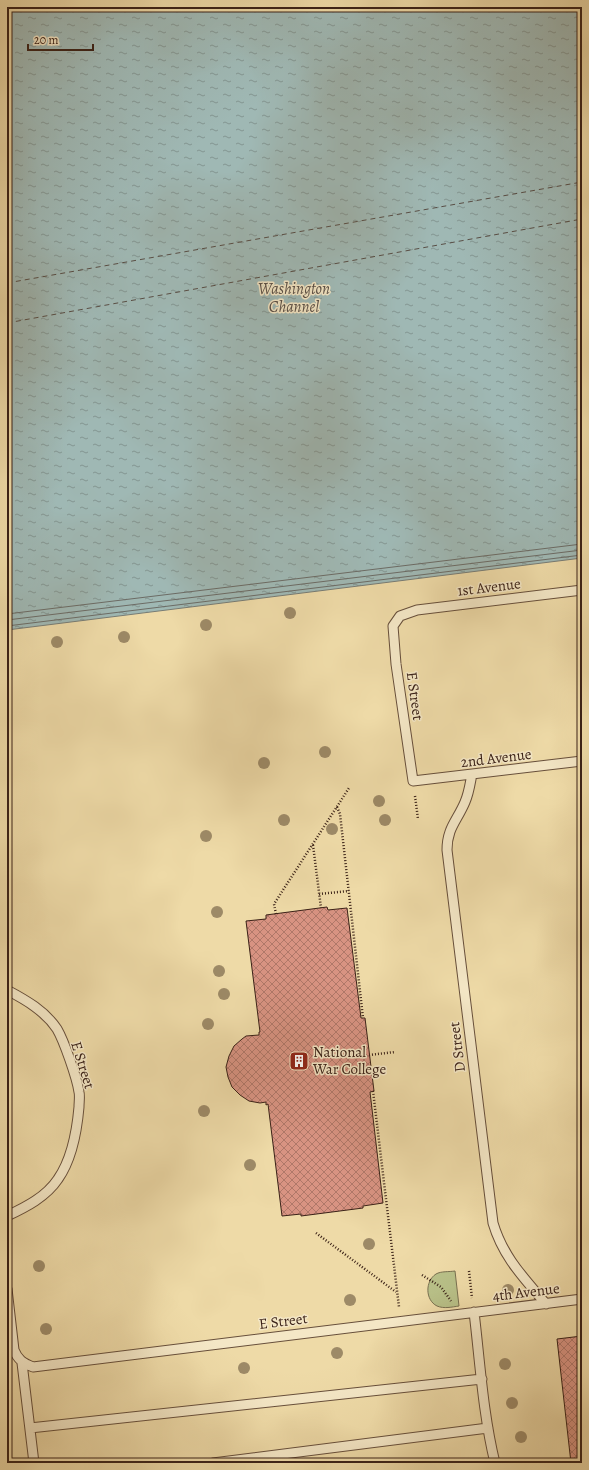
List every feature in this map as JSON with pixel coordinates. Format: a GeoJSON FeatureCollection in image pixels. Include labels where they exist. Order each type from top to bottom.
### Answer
{"type":"FeatureCollection","features":[{"type":"Feature","properties":{"kind":"lane","name":"1st Avenue"},"geometry":{"type":"LineString","coordinates":[[400,616],[417,610],[582,590]]}},
{"type":"Feature","properties":{"kind":"lane","name":"E Street"},"geometry":{"type":"LineString","coordinates":[[400,616],[393,626],[396,664],[413,785]]}},
{"type":"Feature","properties":{"kind":"lane","name":"2nd Avenue"},"geometry":{"type":"LineString","coordinates":[[413,785],[472,774],[582,762]]}},
{"type":"Feature","properties":{"kind":"lane","name":"D Street"},"geometry":{"type":"LineString","coordinates":[[472,774],[465,802],[449,832],[447,839],[447,850],[493,1224],[499,1241],[508,1257],[546,1304]]}},
{"type":"Feature","properties":{"kind":"lane","name":"E Street"},"geometry":{"type":"LineString","coordinates":[[7,990],[35,1006],[56,1029],[70,1060],[80,1092],[78,1121],[72,1151],[58,1179],[46,1192],[30,1205],[7,1216]]}},
{"type":"Feature","properties":{"kind":"lane"},"geometry":{"type":"LineString","coordinates":[[7,1289],[14,1350],[17,1358],[22,1363],[34,1463]]}},
{"type":"Feature","properties":{"kind":"lane","name":"4th Avenue"},"geometry":{"type":"LineString","coordinates":[[474,1312],[582,1299]]}},
{"type":"Feature","properties":{"kind":"lane","name":"E Street"},"geometry":{"type":"LineString","coordinates":[[22,1363],[32,1366],[474,1312]]}},
{"type":"Feature","properties":{"kind":"lane"},"geometry":{"type":"LineString","coordinates":[[474,1312],[488,1428],[496,1463]]}},
{"type":"Feature","properties":{"kind":"lane"},"geometry":{"type":"LineString","coordinates":[[30,1428],[482,1379]]}},
{"type":"Feature","properties":{"kind":"lane"},"geometry":{"type":"LineString","coordinates":[[213,1463],[488,1428]]}},
{"type":"Feature","properties":{"kind":"path"},"geometry":{"type":"LineString","coordinates":[[413,785],[418,819]]}},
{"type":"Feature","properties":{"kind":"path"},"geometry":{"type":"LineString","coordinates":[[276,914],[274,904],[349,788]]}},
{"type":"Feature","properties":{"kind":"path"},"geometry":{"type":"LineString","coordinates":[[337,807],[340,814],[363,1018]]}},
{"type":"Feature","properties":{"kind":"path"},"geometry":{"type":"LineString","coordinates":[[313,844],[321,908]]}},
{"type":"Feature","properties":{"kind":"path"},"geometry":{"type":"LineString","coordinates":[[319,894],[349,891]]}},
{"type":"Feature","properties":{"kind":"path"},"geometry":{"type":"LineString","coordinates":[[369,1055],[396,1052]]}},
{"type":"Feature","properties":{"kind":"path"},"geometry":{"type":"LineString","coordinates":[[372,1091],[400,1321]]}},
{"type":"Feature","properties":{"kind":"path"},"geometry":{"type":"LineString","coordinates":[[316,1232],[397,1292]]}},
{"type":"Feature","properties":{"kind":"path"},"geometry":{"type":"LineString","coordinates":[[469,1271],[472,1298]]}},
{"type":"Feature","properties":{"kind":"path"},"geometry":{"type":"LineString","coordinates":[[422,1275],[431,1280],[445,1292],[458,1314]]}},
{"type":"Feature","properties":{"kind":"green space"},"geometry":{"type":"Polygon","coordinates":[[[455,1271],[459,1306],[445,1308],[437,1306],[430,1299],[428,1290],[432,1277],[438,1273],[455,1271]]]}},
{"type":"Feature","properties":{"kind":"water","name":"Washington Channel"},"geometry":{"type":"Polygon","coordinates":[[[7,7],[582,7],[582,558],[7,630],[7,7]]]}},
{"type":"Feature","properties":{"kind":"building","name":"National War College"},"geometry":{"type":"Polygon","coordinates":[[[327,907],[328,910],[347,908],[361,1018],[365,1018],[374,1091],[370,1092],[383,1203],[363,1206],[363,1208],[301,1216],[301,1214],[282,1216],[268,1104],[266,1105],[266,1102],[260,1103],[249,1101],[240,1095],[232,1087],[226,1067],[234,1046],[246,1036],[259,1035],[260,1032],[246,921],[266,919],[266,915],[327,907]]]}},
{"type":"Feature","properties":{"kind":"building"},"geometry":{"type":"Polygon","coordinates":[[[582,1336],[582,1463],[571,1463],[557,1339],[582,1336]]]}},
{"type":"Feature","properties":{"kind":"ferry route"},"geometry":{"type":"LineString","coordinates":[[7,283],[582,182]]}},
{"type":"Feature","properties":{"kind":"ferry route"},"geometry":{"type":"LineString","coordinates":[[7,323],[582,219]]}},
{"type":"Feature","properties":{"kind":"place","name":"National War College"},"geometry":{"type":"Point","coordinates":[299,1061]}}]}
